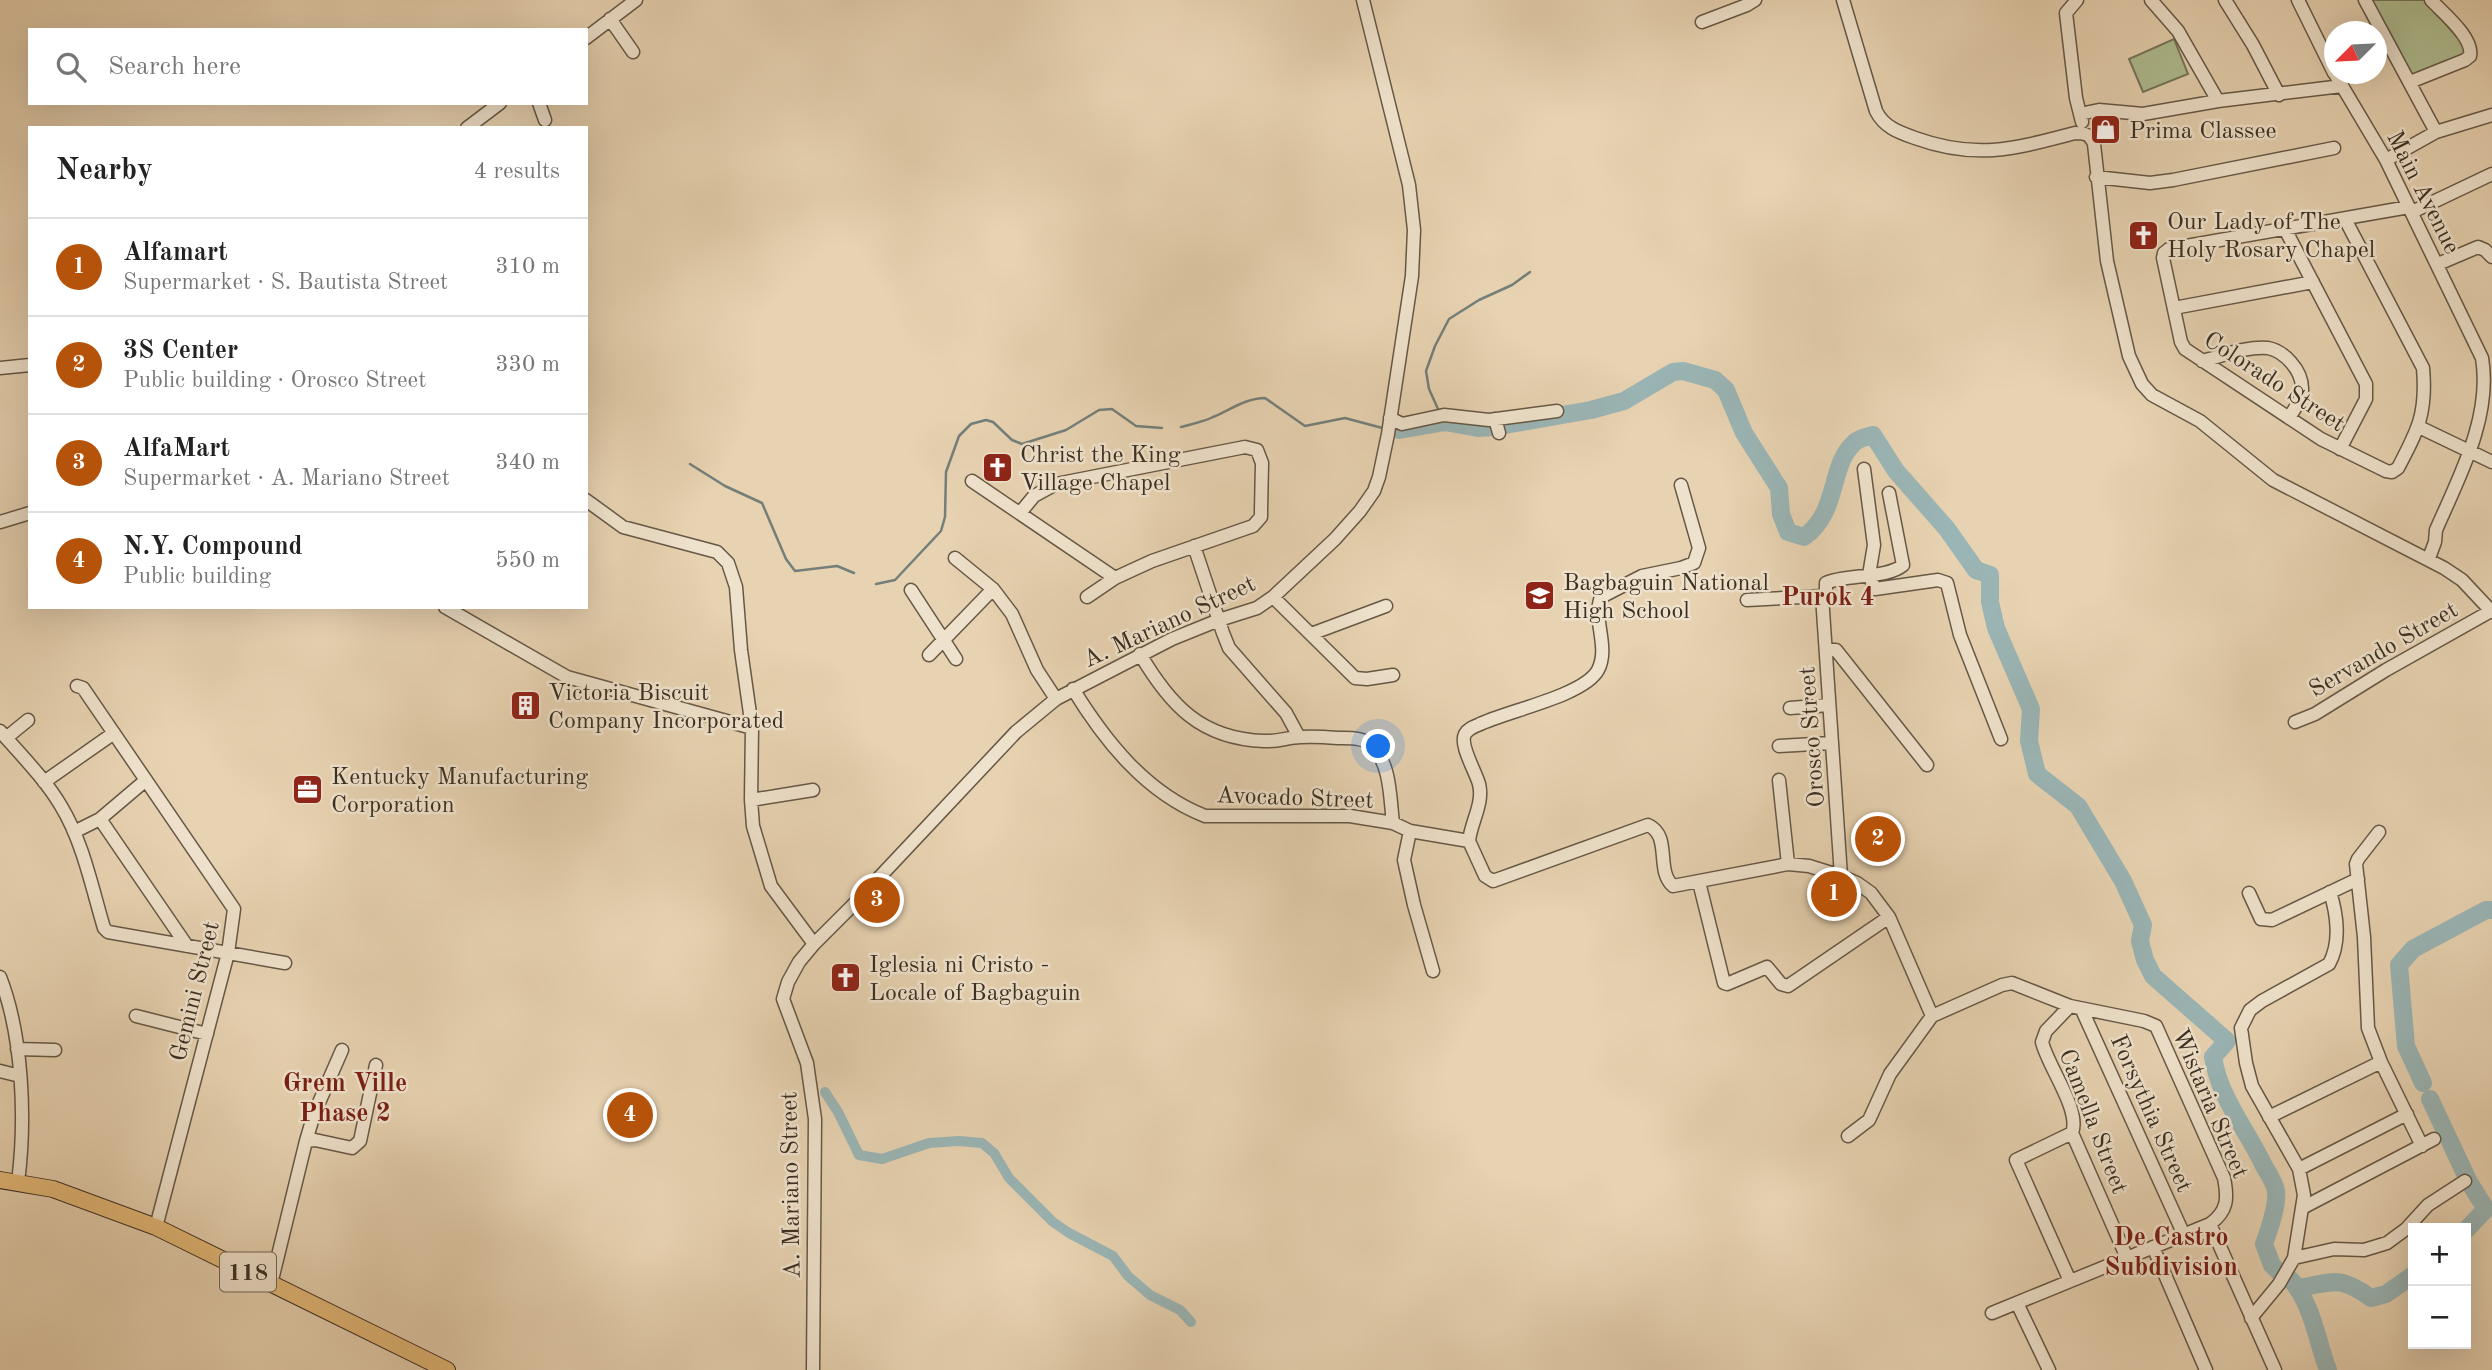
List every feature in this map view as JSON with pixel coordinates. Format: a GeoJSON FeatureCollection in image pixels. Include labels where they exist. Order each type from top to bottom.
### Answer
{"type":"FeatureCollection","features":[{"type":"Feature","properties":{"kind":"main road","name":"118"},"geometry":{"type":"LineString","coordinates":[[0,1180],[53,1189],[156,1227],[447,1370]]}},
{"type":"Feature","properties":{"kind":"street"},"geometry":{"type":"LineString","coordinates":[[588,36],[636,0]]}},
{"type":"Feature","properties":{"kind":"street","name":"A. Mariano Street"},"geometry":{"type":"LineString","coordinates":[[813,1370],[815,1119],[807,1063],[783,999],[792,974],[814,944],[859,900],[1016,732],[1056,699],[1073,689],[1140,654],[1219,620],[1256,608],[1273,597],[1335,538],[1374,491],[1389,424],[1412,276],[1414,230],[1409,185],[1363,0]]}},
{"type":"Feature","properties":{"kind":"street"},"geometry":{"type":"LineString","coordinates":[[1702,22],[1755,0]]}},
{"type":"Feature","properties":{"kind":"street"},"geometry":{"type":"LineString","coordinates":[[1843,0],[1876,111],[1884,124],[1893,129],[1941,146],[1978,151],[2015,149],[2084,133],[2091,137],[2094,144],[2102,233],[2129,356],[2142,384],[2152,395],[2200,421],[2267,476],[2423,555],[2462,580],[2491,612]]}},
{"type":"Feature","properties":{"kind":"street"},"geometry":{"type":"LineString","coordinates":[[2077,0],[2066,13],[2076,98],[2084,133]]}},
{"type":"Feature","properties":{"kind":"street"},"geometry":{"type":"LineString","coordinates":[[2151,0],[2178,31],[2218,101]]}},
{"type":"Feature","properties":{"kind":"street"},"geometry":{"type":"LineString","coordinates":[[2225,0],[2279,94]]}},
{"type":"Feature","properties":{"kind":"street","name":"Main Avenue"},"geometry":{"type":"LineString","coordinates":[[2298,0],[2324,51]]}},
{"type":"Feature","properties":{"kind":"street"},"geometry":{"type":"LineString","coordinates":[[2365,0],[2436,132]]}},
{"type":"Feature","properties":{"kind":"street"},"geometry":{"type":"LineString","coordinates":[[2410,82],[2470,56],[2466,37],[2431,0]]}},
{"type":"Feature","properties":{"kind":"street"},"geometry":{"type":"LineString","coordinates":[[610,19],[634,52]]}},
{"type":"Feature","properties":{"kind":"street"},"geometry":{"type":"LineString","coordinates":[[2081,114],[2099,110],[2143,114],[2218,101],[2342,86]]}},
{"type":"Feature","properties":{"kind":"street","name":"Main Avenue"},"geometry":{"type":"LineString","coordinates":[[2342,86],[2386,160],[2411,209],[2482,358],[2486,373],[2485,407],[2471,452],[2436,530],[2428,537],[2423,555]]}},
{"type":"Feature","properties":{"kind":"street"},"geometry":{"type":"LineString","coordinates":[[470,126],[497,105]]}},
{"type":"Feature","properties":{"kind":"street"},"geometry":{"type":"LineString","coordinates":[[540,105],[545,120]]}},
{"type":"Feature","properties":{"kind":"street"},"geometry":{"type":"LineString","coordinates":[[2386,160],[2436,132],[2492,115]]}},
{"type":"Feature","properties":{"kind":"street"},"geometry":{"type":"LineString","coordinates":[[2096,177],[2150,183],[2334,148]]}},
{"type":"Feature","properties":{"kind":"street","name":"Colorado Street"},"geometry":{"type":"LineString","coordinates":[[2419,427],[2398,468],[2392,472],[2385,471],[2321,439],[2202,361],[2185,349],[2181,342],[2163,258],[2166,250],[2411,209],[2492,174]]}},
{"type":"Feature","properties":{"kind":"street"},"geometry":{"type":"LineString","coordinates":[[2346,219],[2423,368],[2419,427],[2492,462]]}},
{"type":"Feature","properties":{"kind":"street"},"geometry":{"type":"LineString","coordinates":[[2285,229],[2368,391],[2367,399],[2340,449]]}},
{"type":"Feature","properties":{"kind":"street"},"geometry":{"type":"LineString","coordinates":[[2438,264],[2478,247],[2492,257]]}},
{"type":"Feature","properties":{"kind":"street"},"geometry":{"type":"LineString","coordinates":[[2174,308],[2313,282]]}},
{"type":"Feature","properties":{"kind":"street"},"geometry":{"type":"LineString","coordinates":[[2202,361],[2250,349],[2267,348],[2281,353],[2291,362],[2302,388],[2298,403],[2289,418]]}},
{"type":"Feature","properties":{"kind":"street"},"geometry":{"type":"LineString","coordinates":[[0,368],[28,365]]}},
{"type":"Feature","properties":{"kind":"street"},"geometry":{"type":"LineString","coordinates":[[1389,424],[1444,415],[1497,425],[1542,420],[1558,411]]}},
{"type":"Feature","properties":{"kind":"street"},"geometry":{"type":"LineString","coordinates":[[1020,513],[1034,496],[1056,484],[1251,447],[1257,450],[1262,463],[1262,511],[1258,522],[1152,561],[1115,579],[1087,597]]}},
{"type":"Feature","properties":{"kind":"street"},"geometry":{"type":"LineString","coordinates":[[1864,469],[1874,545],[1869,575],[1875,589],[1938,580],[1947,583],[1960,635],[2001,739]]}},
{"type":"Feature","properties":{"kind":"street"},"geometry":{"type":"LineString","coordinates":[[972,481],[1115,579]]}},
{"type":"Feature","properties":{"kind":"street"},"geometry":{"type":"LineString","coordinates":[[1681,485],[1699,548],[1694,563],[1642,576],[1601,597],[1598,605],[1602,641],[1601,662],[1597,672],[1581,686],[1491,718],[1464,735],[1463,743],[1480,785],[1480,796],[1469,841],[1485,876],[1493,881],[1648,825],[1660,836],[1669,883],[1680,886],[1788,864],[1809,866],[1841,876],[1871,893],[1889,917],[1932,1016]]}},
{"type":"Feature","properties":{"kind":"street"},"geometry":{"type":"LineString","coordinates":[[1747,600],[1822,596],[1826,591],[1826,583],[1897,569],[1903,565],[1889,493]]}},
{"type":"Feature","properties":{"kind":"street"},"geometry":{"type":"LineString","coordinates":[[588,501],[623,527],[717,552],[728,563],[736,587],[740,650],[752,728],[753,826],[771,886],[814,944]]}},
{"type":"Feature","properties":{"kind":"street"},"geometry":{"type":"LineString","coordinates":[[0,522],[28,514]]}},
{"type":"Feature","properties":{"kind":"street"},"geometry":{"type":"LineString","coordinates":[[1194,546],[1230,648],[1286,713],[1299,737]]}},
{"type":"Feature","properties":{"kind":"street"},"geometry":{"type":"LineString","coordinates":[[955,558],[993,589],[1012,614],[1037,670],[1056,699]]}},
{"type":"Feature","properties":{"kind":"street"},"geometry":{"type":"LineString","coordinates":[[929,654],[993,589]]}},
{"type":"Feature","properties":{"kind":"street"},"geometry":{"type":"LineString","coordinates":[[911,590],[956,659]]}},
{"type":"Feature","properties":{"kind":"street","name":"Orosco Street"},"geometry":{"type":"LineString","coordinates":[[1822,596],[1841,876]]}},
{"type":"Feature","properties":{"kind":"street"},"geometry":{"type":"LineString","coordinates":[[1273,597],[1355,677],[1367,679],[1393,675]]}},
{"type":"Feature","properties":{"kind":"street"},"geometry":{"type":"LineString","coordinates":[[1311,634],[1386,606]]}},
{"type":"Feature","properties":{"kind":"street"},"geometry":{"type":"LineString","coordinates":[[448,609],[566,677],[752,728]]}},
{"type":"Feature","properties":{"kind":"street","name":"Servando Street"},"geometry":{"type":"LineString","coordinates":[[2295,722],[2315,714],[2386,670],[2491,612]]}},
{"type":"Feature","properties":{"kind":"street"},"geometry":{"type":"LineString","coordinates":[[1826,650],[1836,650],[1927,765]]}},
{"type":"Feature","properties":{"kind":"street"},"geometry":{"type":"LineString","coordinates":[[1140,654],[1168,696],[1185,713],[1213,732],[1241,739],[1265,741],[1299,737],[1360,738],[1373,746],[1381,758],[1390,789],[1393,823]]}},
{"type":"Feature","properties":{"kind":"street","name":"Gemini Street"},"geometry":{"type":"LineString","coordinates":[[77,685],[83,688],[230,900],[235,917],[228,953],[156,1227]]}},
{"type":"Feature","properties":{"kind":"street","name":"Avocado Street"},"geometry":{"type":"LineString","coordinates":[[1073,689],[1119,756],[1155,787],[1198,813],[1224,818],[1336,815],[1393,823],[1410,831],[1469,841]]}},
{"type":"Feature","properties":{"kind":"street"},"geometry":{"type":"LineString","coordinates":[[1790,708],[1829,705]]}},
{"type":"Feature","properties":{"kind":"street"},"geometry":{"type":"LineString","coordinates":[[29,720],[3,735],[61,806],[74,832],[104,928],[108,932],[285,962]]}},
{"type":"Feature","properties":{"kind":"street"},"geometry":{"type":"LineString","coordinates":[[44,782],[114,733]]}},
{"type":"Feature","properties":{"kind":"street"},"geometry":{"type":"LineString","coordinates":[[1779,746],[1832,743]]}},
{"type":"Feature","properties":{"kind":"street"},"geometry":{"type":"LineString","coordinates":[[74,832],[100,819],[146,780]]}},
{"type":"Feature","properties":{"kind":"street"},"geometry":{"type":"LineString","coordinates":[[1779,780],[1788,864]]}},
{"type":"Feature","properties":{"kind":"street"},"geometry":{"type":"LineString","coordinates":[[751,800],[813,790]]}},
{"type":"Feature","properties":{"kind":"street"},"geometry":{"type":"LineString","coordinates":[[100,819],[187,946]]}},
{"type":"Feature","properties":{"kind":"street"},"geometry":{"type":"LineString","coordinates":[[1410,831],[1404,860],[1433,971]]}},
{"type":"Feature","properties":{"kind":"street"},"geometry":{"type":"LineString","coordinates":[[2379,832],[2356,864],[2364,937],[2368,1028],[2381,1062],[2422,1146]]}},
{"type":"Feature","properties":{"kind":"street"},"geometry":{"type":"LineString","coordinates":[[2249,893],[2261,919],[2272,920],[2358,879]]}},
{"type":"Feature","properties":{"kind":"street"},"geometry":{"type":"LineString","coordinates":[[1699,882],[1724,983],[1727,984],[1767,967],[1781,985],[1788,986],[1889,917]]}},
{"type":"Feature","properties":{"kind":"street"},"geometry":{"type":"LineString","coordinates":[[2251,1318],[2279,1284],[2294,1258],[2304,1207],[2303,1182],[2299,1169],[2252,1086],[2241,1028],[2250,1010],[2262,1001],[2329,964],[2334,950],[2336,924],[2330,892]]}},
{"type":"Feature","properties":{"kind":"street"},"geometry":{"type":"LineString","coordinates":[[0,977],[17,1049],[20,1076],[18,1182]]}},
{"type":"Feature","properties":{"kind":"street"},"geometry":{"type":"LineString","coordinates":[[1848,1136],[1869,1120],[1890,1074],[1932,1016],[2012,983],[2076,1008]]}},
{"type":"Feature","properties":{"kind":"street","name":"Camella Street"},"geometry":{"type":"LineString","coordinates":[[2076,1008],[2046,1031],[2042,1042],[2072,1111],[2075,1126],[2072,1133],[2127,1258]]}},
{"type":"Feature","properties":{"kind":"street","name":"Wistaria Street"},"geometry":{"type":"LineString","coordinates":[[2076,1008],[2144,1021],[2156,1026],[2224,1178],[2227,1192],[2225,1210],[2210,1224]]}},
{"type":"Feature","properties":{"kind":"street","name":"Forsythia Street"},"geometry":{"type":"LineString","coordinates":[[2076,1008],[2183,1235]]}},
{"type":"Feature","properties":{"kind":"street"},"geometry":{"type":"LineString","coordinates":[[136,1016],[207,1034]]}},
{"type":"Feature","properties":{"kind":"street"},"geometry":{"type":"LineString","coordinates":[[17,1049],[55,1050]]}},
{"type":"Feature","properties":{"kind":"street"},"geometry":{"type":"LineString","coordinates":[[271,1284],[314,1114],[342,1050]]}},
{"type":"Feature","properties":{"kind":"street"},"geometry":{"type":"LineString","coordinates":[[2269,1117],[2381,1062]]}},
{"type":"Feature","properties":{"kind":"street"},"geometry":{"type":"LineString","coordinates":[[306,1141],[315,1140],[352,1149],[360,1141],[376,1065]]}},
{"type":"Feature","properties":{"kind":"street"},"geometry":{"type":"LineString","coordinates":[[0,1071],[20,1076]]}},
{"type":"Feature","properties":{"kind":"street"},"geometry":{"type":"LineString","coordinates":[[2299,1169],[2407,1114]]}},
{"type":"Feature","properties":{"kind":"street"},"geometry":{"type":"LineString","coordinates":[[2070,1281],[2015,1160],[2072,1133]]}},
{"type":"Feature","properties":{"kind":"street"},"geometry":{"type":"LineString","coordinates":[[2304,1207],[2434,1139]]}},
{"type":"Feature","properties":{"kind":"street"},"geometry":{"type":"LineString","coordinates":[[2294,1258],[2334,1249],[2364,1251],[2387,1243],[2406,1229],[2428,1205],[2465,1181]]}},
{"type":"Feature","properties":{"kind":"street"},"geometry":{"type":"LineString","coordinates":[[1992,1313],[2210,1224],[2275,1370]]}},
{"type":"Feature","properties":{"kind":"street"},"geometry":{"type":"LineString","coordinates":[[2152,1247],[2206,1370]]}},
{"type":"Feature","properties":{"kind":"street"},"geometry":{"type":"LineString","coordinates":[[2017,1303],[2049,1370]]}},
{"type":"Feature","properties":{"kind":"green space"},"geometry":{"type":"Polygon","coordinates":[[[2367,0],[2426,0],[2468,50],[2468,56],[2411,79],[2387,36],[2387,21],[2379,21],[2367,0]]]}},
{"type":"Feature","properties":{"kind":"green space"},"geometry":{"type":"Polygon","coordinates":[[[2174,39],[2188,74],[2143,92],[2129,59],[2174,39]]]}},
{"type":"Feature","properties":{"kind":"waterway"},"geometry":{"type":"LineString","coordinates":[[1438,409],[1429,389],[1426,371],[1449,319],[1479,300],[1512,285],[1530,272]]}},
{"type":"Feature","properties":{"kind":"waterway"},"geometry":{"type":"LineString","coordinates":[[1442,418],[1445,422],[1478,428],[1493,427],[1591,410],[1624,401],[1673,372],[1683,371],[1715,380],[1726,390],[1744,433],[1779,488],[1781,514],[1788,532],[1804,537],[1815,527],[1829,503],[1845,454],[1857,440],[1873,435],[1896,471],[1947,529],[1976,570],[1990,575],[1990,602],[1996,628],[2031,709],[2029,741],[2037,774],[2078,806],[2123,881],[2143,925],[2140,941],[2153,976],[2227,1041],[2213,1057],[2216,1072],[2227,1100],[2275,1188],[2274,1210],[2264,1244],[2272,1265],[2280,1273]]}},
{"type":"Feature","properties":{"kind":"waterway"},"geometry":{"type":"LineString","coordinates":[[1181,427],[1209,419],[1245,402],[1265,398],[1305,426],[1345,418],[1386,429]]}},
{"type":"Feature","properties":{"kind":"waterway"},"geometry":{"type":"LineString","coordinates":[[876,584],[895,580],[941,531],[945,517],[946,472],[959,436],[971,424],[986,420],[993,422],[1012,440],[1022,444],[1066,430],[1099,410],[1112,409],[1136,426],[1162,428]]}},
{"type":"Feature","properties":{"kind":"waterway"},"geometry":{"type":"LineString","coordinates":[[1399,430],[1445,422]]}},
{"type":"Feature","properties":{"kind":"waterway"},"geometry":{"type":"LineString","coordinates":[[690,464],[725,486],[762,503],[786,559],[795,571],[837,566],[854,573]]}},
{"type":"Feature","properties":{"kind":"waterway"},"geometry":{"type":"LineString","coordinates":[[2423,1083],[2406,1046],[2399,965],[2413,949],[2486,910],[2492,910]]}},
{"type":"Feature","properties":{"kind":"waterway"},"geometry":{"type":"LineString","coordinates":[[825,1092],[859,1155],[882,1159],[929,1143],[982,1143],[994,1153],[1009,1178],[1053,1222],[1113,1256],[1128,1276],[1150,1295],[1180,1310],[1191,1322]]}},
{"type":"Feature","properties":{"kind":"waterway"},"geometry":{"type":"LineString","coordinates":[[2430,1099],[2469,1182],[2486,1209],[2471,1225]]}},
{"type":"Feature","properties":{"kind":"waterway"},"geometry":{"type":"LineString","coordinates":[[2298,1288],[2336,1282],[2351,1286],[2371,1298],[2386,1294],[2408,1279]]}},
{"type":"Feature","properties":{"kind":"waterway"},"geometry":{"type":"LineString","coordinates":[[2291,1280],[2309,1311],[2328,1370]]}},
{"type":"Feature","properties":{"kind":"place","name":"Prima Classee"},"geometry":{"type":"Point","coordinates":[2106,130]}},
{"type":"Feature","properties":{"kind":"place","name":"Our Lady of The Holy Rosary Chapel"},"geometry":{"type":"Point","coordinates":[2144,235]}},
{"type":"Feature","properties":{"kind":"place","name":"Christ the King Village Chapel"},"geometry":{"type":"Point","coordinates":[997,468]}},
{"type":"Feature","properties":{"kind":"place","name":"Bagbaguin National High School"},"geometry":{"type":"Point","coordinates":[1540,596]}},
{"type":"Feature","properties":{"kind":"place","name":"Victoria Biscuit Company Incorporated"},"geometry":{"type":"Point","coordinates":[525,706]}},
{"type":"Feature","properties":{"kind":"place","name":"Kentucky Manufacturing Corporation"},"geometry":{"type":"Point","coordinates":[308,790]}},
{"type":"Feature","properties":{"kind":"place","name":"3S Center"},"geometry":{"type":"Point","coordinates":[1878,839]}},
{"type":"Feature","properties":{"kind":"place","name":"Alfamart"},"geometry":{"type":"Point","coordinates":[1834,894]}},
{"type":"Feature","properties":{"kind":"place","name":"AlfaMart"},"geometry":{"type":"Point","coordinates":[877,900]}},
{"type":"Feature","properties":{"kind":"place","name":"Iglesia ni Cristo - Locale of Bagbaguin"},"geometry":{"type":"Point","coordinates":[846,978]}},
{"type":"Feature","properties":{"kind":"place","name":"N.Y. Compound"},"geometry":{"type":"Point","coordinates":[630,1115]}},
{"type":"Feature","properties":{"kind":"district","name":"Purok 4"},"geometry":{"type":"Point","coordinates":[1828,596]}},
{"type":"Feature","properties":{"kind":"district","name":"Grem Ville Phase 2"},"geometry":{"type":"Point","coordinates":[345,1097]}},
{"type":"Feature","properties":{"kind":"district","name":"De Castro Subdivision"},"geometry":{"type":"Point","coordinates":[2171,1251]}}]}
